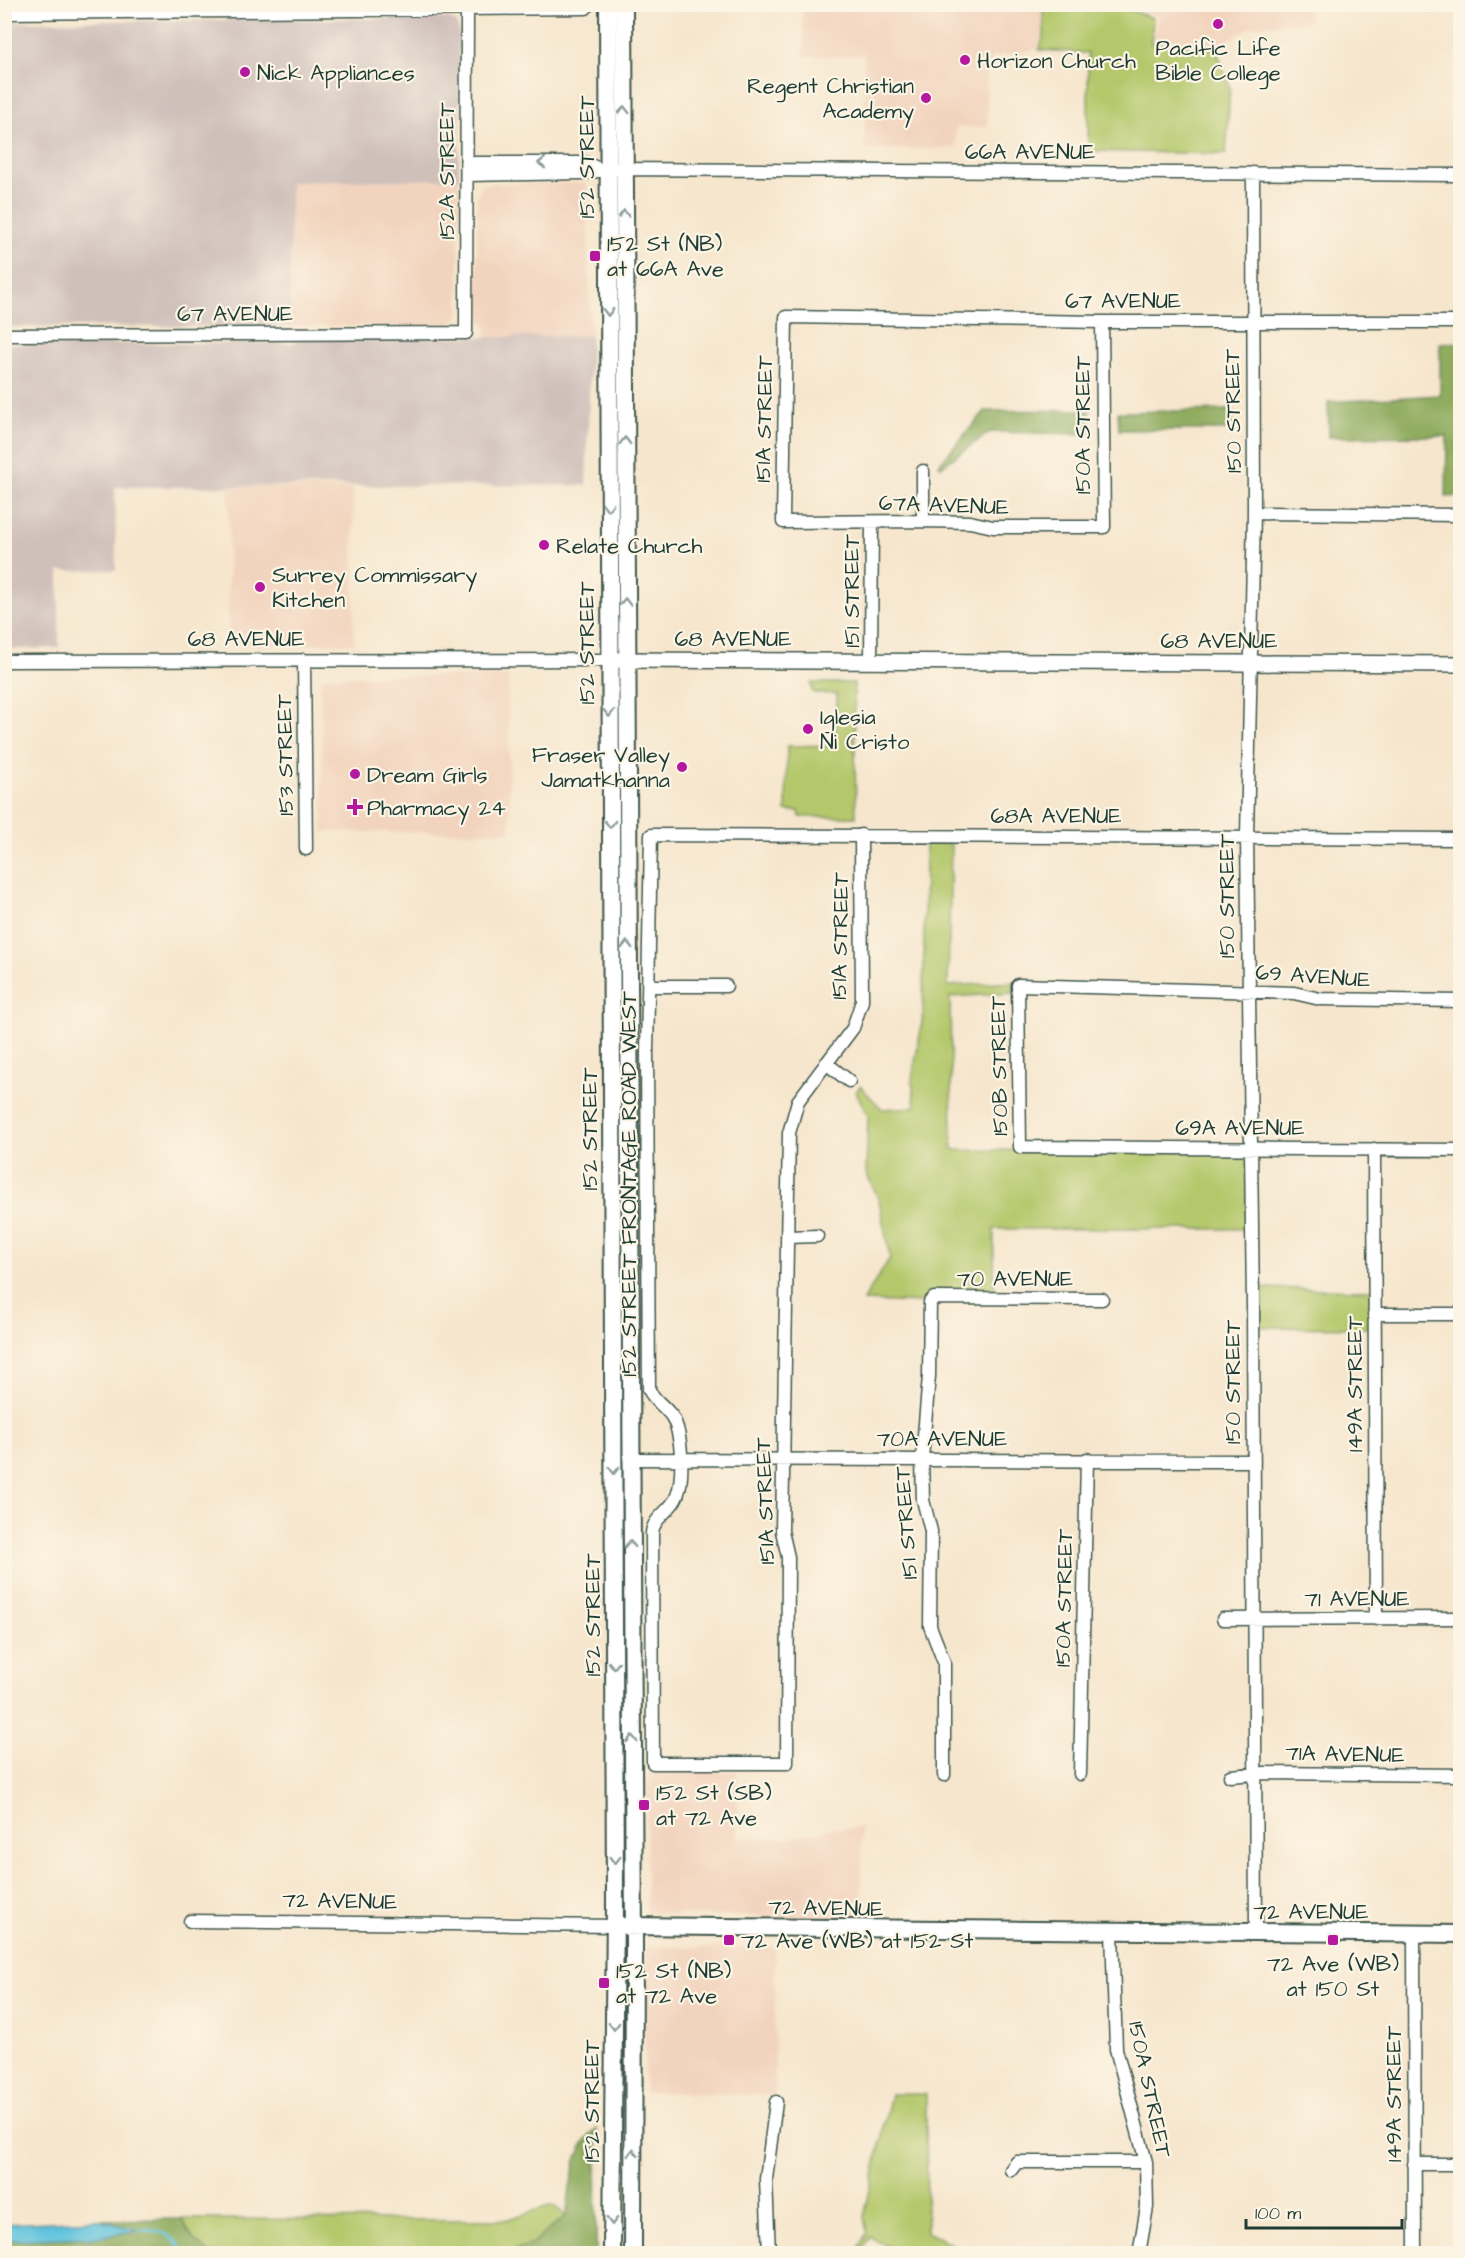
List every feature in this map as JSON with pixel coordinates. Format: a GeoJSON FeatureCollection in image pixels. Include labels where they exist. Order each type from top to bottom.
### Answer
{"type":"FeatureCollection","features":[{"type":"Feature","properties":{"kind":"main road","name":"152 STREET"},"geometry":{"type":"LineString","coordinates":[[608,4],[630,1458],[634,1926],[633,2253]]}},
{"type":"Feature","properties":{"kind":"main road","name":"152 STREET"},"geometry":{"type":"LineString","coordinates":[[611,169],[624,4]]}},
{"type":"Feature","properties":{"kind":"main road","name":"152 STREET"},"geometry":{"type":"LineString","coordinates":[[612,2253],[615,1926],[613,1378],[617,660]]}},
{"type":"Feature","properties":{"kind":"main road"},"geometry":{"type":"LineString","coordinates":[[613,1378],[620,1401],[623,1450],[630,1458]]}},
{"type":"Feature","properties":{"kind":"main road","name":"72 AVENUE"},"geometry":{"type":"LineString","coordinates":[[615,1926],[1461,1934]]}},
{"type":"Feature","properties":{"kind":"street"},"geometry":{"type":"LineString","coordinates":[[4,13],[586,8]]}},
{"type":"Feature","properties":{"kind":"street","name":"152A STREET"},"geometry":{"type":"LineString","coordinates":[[466,333],[467,9]]}},
{"type":"Feature","properties":{"kind":"street","name":"66A AVENUE"},"geometry":{"type":"LineString","coordinates":[[467,169],[586,163],[611,169],[1461,175]]}},
{"type":"Feature","properties":{"kind":"street","name":"150 STREET"},"geometry":{"type":"LineString","coordinates":[[1253,173],[1254,513],[1246,837],[1254,1461],[1256,1933]]}},
{"type":"Feature","properties":{"kind":"street","name":"67 AVENUE"},"geometry":{"type":"LineString","coordinates":[[786,317],[1102,322],[1461,322]]}},
{"type":"Feature","properties":{"kind":"street","name":"151A STREET"},"geometry":{"type":"LineString","coordinates":[[783,522],[786,317]]}},
{"type":"Feature","properties":{"kind":"street","name":"150A STREET"},"geometry":{"type":"LineString","coordinates":[[1102,322],[1104,527]]}},
{"type":"Feature","properties":{"kind":"street","name":"67 AVENUE"},"geometry":{"type":"LineString","coordinates":[[4,334],[466,333]]}},
{"type":"Feature","properties":{"kind":"street"},"geometry":{"type":"LineString","coordinates":[[922,471],[923,521]]}},
{"type":"Feature","properties":{"kind":"street"},"geometry":{"type":"LineString","coordinates":[[1254,513],[1461,515]]}},
{"type":"Feature","properties":{"kind":"street","name":"67A AVENUE"},"geometry":{"type":"LineString","coordinates":[[783,522],[923,521],[970,522],[993,527],[1104,527]]}},
{"type":"Feature","properties":{"kind":"street","name":"151 STREET"},"geometry":{"type":"LineString","coordinates":[[871,661],[872,522]]}},
{"type":"Feature","properties":{"kind":"street","name":"153 STREET"},"geometry":{"type":"LineString","coordinates":[[304,660],[306,849]]}},
{"type":"Feature","properties":{"kind":"street","name":"68 AVENUE"},"geometry":{"type":"LineString","coordinates":[[4,661],[617,660],[1461,664]]}},
{"type":"Feature","properties":{"kind":"street","name":"68A AVENUE"},"geometry":{"type":"LineString","coordinates":[[651,835],[1461,839]]}},
{"type":"Feature","properties":{"kind":"street","name":"152 STREET FRONTAGE ROAD WEST"},"geometry":{"type":"LineString","coordinates":[[651,835],[649,1390],[655,1401],[670,1413],[679,1428],[681,1458],[679,1493],[671,1506],[652,1525],[650,1602],[653,1763],[787,1764]]}},
{"type":"Feature","properties":{"kind":"street","name":"151A STREET"},"geometry":{"type":"LineString","coordinates":[[787,1764],[788,1557],[782,1531],[782,1458],[789,1133],[798,1101],[853,1028],[862,1001],[861,836]]}},
{"type":"Feature","properties":{"kind":"street","name":"69 AVENUE"},"geometry":{"type":"LineString","coordinates":[[1018,985],[1294,993],[1320,999],[1461,1001]]}},
{"type":"Feature","properties":{"kind":"street","name":"150B STREET"},"geometry":{"type":"LineString","coordinates":[[1018,985],[1020,1147]]}},
{"type":"Feature","properties":{"kind":"street"},"geometry":{"type":"LineString","coordinates":[[649,986],[726,986]]}},
{"type":"Feature","properties":{"kind":"street"},"geometry":{"type":"LineString","coordinates":[[826,1063],[849,1081]]}},
{"type":"Feature","properties":{"kind":"street","name":"69A AVENUE"},"geometry":{"type":"LineString","coordinates":[[1020,1147],[1461,1150]]}},
{"type":"Feature","properties":{"kind":"street","name":"149A STREET"},"geometry":{"type":"LineString","coordinates":[[1374,1149],[1376,1619]]}},
{"type":"Feature","properties":{"kind":"street"},"geometry":{"type":"LineString","coordinates":[[787,1237],[817,1236]]}},
{"type":"Feature","properties":{"kind":"street","name":"70 AVENUE"},"geometry":{"type":"LineString","coordinates":[[930,1302],[934,1298],[1102,1299]]}},
{"type":"Feature","properties":{"kind":"street","name":"151 STREET"},"geometry":{"type":"LineString","coordinates":[[930,1302],[929,1376],[922,1459],[923,1500],[931,1532],[930,1626],[944,1662],[944,1775]]}},
{"type":"Feature","properties":{"kind":"street"},"geometry":{"type":"LineString","coordinates":[[1374,1314],[1461,1314]]}},
{"type":"Feature","properties":{"kind":"street","name":"70A AVENUE"},"geometry":{"type":"LineString","coordinates":[[630,1458],[1254,1461]]}},
{"type":"Feature","properties":{"kind":"street","name":"150A STREET"},"geometry":{"type":"LineString","coordinates":[[1080,1774],[1087,1459]]}},
{"type":"Feature","properties":{"kind":"street","name":"71 AVENUE"},"geometry":{"type":"LineString","coordinates":[[1254,1620],[1461,1618]]}},
{"type":"Feature","properties":{"kind":"street"},"geometry":{"type":"LineString","coordinates":[[1223,1619],[1254,1620]]}},
{"type":"Feature","properties":{"kind":"street","name":"71A AVENUE"},"geometry":{"type":"LineString","coordinates":[[1230,1776],[1255,1776],[1265,1773],[1461,1775]]}},
{"type":"Feature","properties":{"kind":"street","name":"72 AVENUE"},"geometry":{"type":"LineString","coordinates":[[190,1921],[615,1926]]}},
{"type":"Feature","properties":{"kind":"street","name":"150A STREET"},"geometry":{"type":"LineString","coordinates":[[1113,1932],[1116,2049],[1146,2162],[1147,2206],[1138,2253]]}},
{"type":"Feature","properties":{"kind":"street","name":"149A STREET"},"geometry":{"type":"LineString","coordinates":[[1414,1934],[1415,2253]]}},
{"type":"Feature","properties":{"kind":"street"},"geometry":{"type":"LineString","coordinates":[[769,2253],[766,2179],[776,2102]]}},
{"type":"Feature","properties":{"kind":"street"},"geometry":{"type":"LineString","coordinates":[[1011,2170],[1017,2162],[1146,2162]]}},
{"type":"Feature","properties":{"kind":"street"},"geometry":{"type":"LineString","coordinates":[[1414,2164],[1461,2164]]}},
{"type":"Feature","properties":{"kind":"shaded area","name":"Regent Christian Academy"},"geometry":{"type":"Polygon","coordinates":[[[802,5],[1042,5],[1042,35],[1037,49],[992,57],[990,66],[986,69],[988,127],[956,127],[956,148],[865,150],[864,55],[804,57],[802,5]]]}},
{"type":"Feature","properties":{"kind":"shaded area","name":"Pacific Life Bible College"},"geometry":{"type":"Polygon","coordinates":[[[1126,5],[1309,5],[1309,21],[1250,27],[1218,46],[1154,40],[1158,16],[1126,5]]]}},
{"type":"Feature","properties":{"kind":"shaded area"},"geometry":{"type":"Polygon","coordinates":[[[447,18],[456,22],[459,31],[459,179],[290,182],[290,326],[5,327],[5,22],[447,18]]]}},
{"type":"Feature","properties":{"kind":"shaded area"},"geometry":{"type":"Polygon","coordinates":[[[459,179],[459,314],[455,321],[446,326],[290,326],[290,182],[459,179]]]}},
{"type":"Feature","properties":{"kind":"shaded area"},"geometry":{"type":"Polygon","coordinates":[[[491,183],[586,183],[591,336],[486,338],[487,328],[477,311],[477,196],[481,187],[491,183]]]}},
{"type":"Feature","properties":{"kind":"shaded area"},"geometry":{"type":"Polygon","coordinates":[[[591,336],[586,485],[115,487],[116,570],[59,571],[59,648],[5,649],[4,344],[293,343],[299,339],[591,336]]]}},
{"type":"Feature","properties":{"kind":"shaded area"},"geometry":{"type":"Polygon","coordinates":[[[229,487],[353,488],[354,644],[228,644],[229,487]]]}},
{"type":"Feature","properties":{"kind":"shaded area"},"geometry":{"type":"Polygon","coordinates":[[[325,676],[508,676],[510,832],[323,832],[321,680],[325,676]]]}},
{"type":"Feature","properties":{"kind":"shaded area"},"geometry":{"type":"Polygon","coordinates":[[[651,1768],[737,1772],[737,1837],[788,1839],[833,1828],[861,1828],[862,1920],[646,1913],[647,1786],[651,1768]]]}},
{"type":"Feature","properties":{"kind":"shaded area"},"geometry":{"type":"Polygon","coordinates":[[[647,1947],[775,1948],[775,2095],[645,2092],[644,1950],[647,1947]]]}},
{"type":"Feature","properties":{"kind":"green space"},"geometry":{"type":"Polygon","coordinates":[[[1063,4],[1121,7],[1153,18],[1151,43],[1216,48],[1230,87],[1226,154],[1088,151],[1088,53],[1039,50],[1044,35],[1043,9],[1063,4]]]}},
{"type":"Feature","properties":{"kind":"green space"},"geometry":{"type":"Polygon","coordinates":[[[1440,343],[1460,343],[1460,499],[1459,496],[1446,497],[1447,436],[1329,437],[1328,402],[1440,395],[1440,343]]]}},
{"type":"Feature","properties":{"kind":"green space"},"geometry":{"type":"Polygon","coordinates":[[[1090,410],[1090,434],[990,432],[941,467],[939,464],[985,411],[1090,410]]]}},
{"type":"Feature","properties":{"kind":"green space"},"geometry":{"type":"Polygon","coordinates":[[[1232,410],[1232,430],[1119,430],[1118,412],[1232,410]]]}},
{"type":"Feature","properties":{"kind":"green space"},"geometry":{"type":"Polygon","coordinates":[[[811,683],[854,683],[856,817],[800,817],[799,811],[786,811],[787,746],[835,745],[837,694],[813,693],[811,683]]]}},
{"type":"Feature","properties":{"kind":"green space"},"geometry":{"type":"Polygon","coordinates":[[[925,843],[951,843],[948,986],[1014,982],[1013,993],[950,997],[952,1147],[956,1150],[1248,1151],[1247,1229],[994,1229],[994,1294],[926,1294],[924,1303],[863,1301],[890,1258],[879,1200],[866,1173],[868,1116],[856,1092],[860,1086],[882,1109],[915,1107],[912,1079],[923,1017],[925,843]]]}},
{"type":"Feature","properties":{"kind":"green space"},"geometry":{"type":"Polygon","coordinates":[[[1256,1288],[1373,1290],[1372,1328],[1255,1327],[1256,1288]]]}},
{"type":"Feature","properties":{"kind":"green space"},"geometry":{"type":"Polygon","coordinates":[[[891,2094],[926,2094],[927,2232],[969,2253],[900,2253],[870,2237],[860,2253],[855,2253],[867,2233],[864,2217],[891,2094]]]}},
{"type":"Feature","properties":{"kind":"green space"},"geometry":{"type":"Polygon","coordinates":[[[597,2129],[596,2253],[507,2253],[531,2244],[566,2216],[577,2157],[588,2137],[597,2129]]]}},
{"type":"Feature","properties":{"kind":"green space"},"geometry":{"type":"Polygon","coordinates":[[[553,2205],[566,2216],[531,2244],[507,2254],[209,2253],[193,2239],[181,2219],[505,2220],[553,2205]]]}},
{"type":"Feature","properties":{"kind":"green space"},"geometry":{"type":"Polygon","coordinates":[[[181,2219],[193,2239],[209,2253],[5,2253],[4,2240],[99,2237],[138,2230],[98,2220],[181,2219]]]}},
{"type":"Feature","properties":{"kind":"water"},"geometry":{"type":"Polygon","coordinates":[[[98,2220],[140,2230],[99,2237],[5,2240],[5,2224],[98,2220]]]}},
{"type":"Feature","properties":{"kind":"waterway"},"geometry":{"type":"LineString","coordinates":[[138,2230],[166,2234],[187,2254]]}},
{"type":"Feature","properties":{"kind":"place","name":"Pacific Life Bible College"},"geometry":{"type":"Point","coordinates":[1218,24]}},
{"type":"Feature","properties":{"kind":"place","name":"Horizon Church"},"geometry":{"type":"Point","coordinates":[965,60]}},
{"type":"Feature","properties":{"kind":"place","name":"Nick Appliances"},"geometry":{"type":"Point","coordinates":[245,72]}},
{"type":"Feature","properties":{"kind":"place","name":"Regent Christian Academy"},"geometry":{"type":"Point","coordinates":[926,98]}},
{"type":"Feature","properties":{"kind":"place","name":"152 St (NB) at 66A Ave"},"geometry":{"type":"Point","coordinates":[595,256]}},
{"type":"Feature","properties":{"kind":"place","name":"Relate Church"},"geometry":{"type":"Point","coordinates":[544,545]}},
{"type":"Feature","properties":{"kind":"place","name":"Surrey Commissary Kitchen"},"geometry":{"type":"Point","coordinates":[260,587]}},
{"type":"Feature","properties":{"kind":"place","name":"Iglesia Ni Cristo"},"geometry":{"type":"Point","coordinates":[808,729]}},
{"type":"Feature","properties":{"kind":"place","name":"Fraser Valley Jamatkhanna"},"geometry":{"type":"Point","coordinates":[682,767]}},
{"type":"Feature","properties":{"kind":"place","name":"Dream Girls"},"geometry":{"type":"Point","coordinates":[355,774]}},
{"type":"Feature","properties":{"kind":"place","name":"Pharmacy 24"},"geometry":{"type":"Point","coordinates":[355,807]}},
{"type":"Feature","properties":{"kind":"place","name":"152 St (SB) at 72 Ave"},"geometry":{"type":"Point","coordinates":[644,1805]}},
{"type":"Feature","properties":{"kind":"place","name":"72 Ave (WB) at 152 St"},"geometry":{"type":"Point","coordinates":[729,1940]}},
{"type":"Feature","properties":{"kind":"place","name":"72 Ave (WB) at 150 St"},"geometry":{"type":"Point","coordinates":[1333,1940]}},
{"type":"Feature","properties":{"kind":"place","name":"152 St (NB) at 72 Ave"},"geometry":{"type":"Point","coordinates":[604,1983]}}]}
